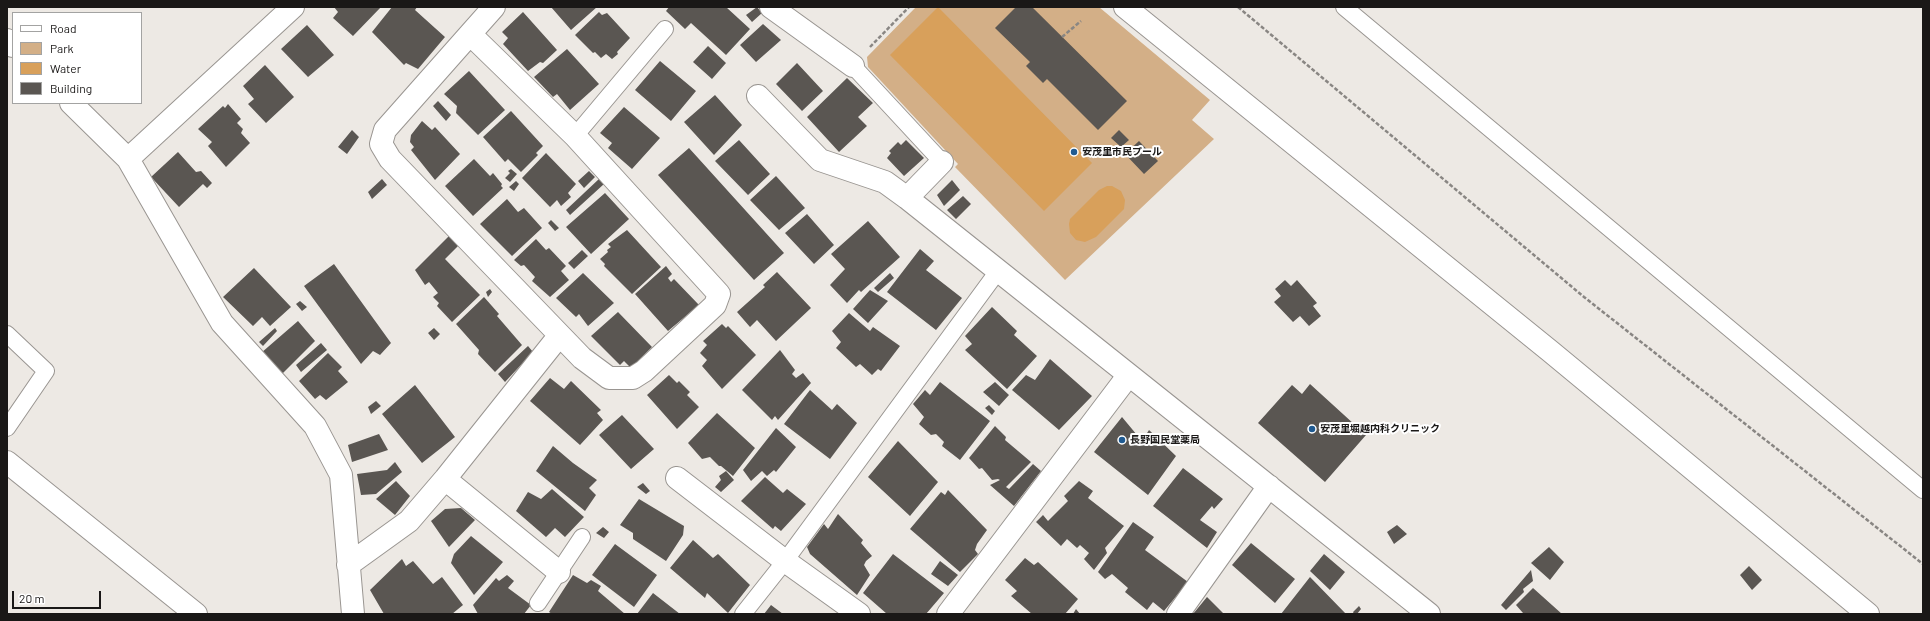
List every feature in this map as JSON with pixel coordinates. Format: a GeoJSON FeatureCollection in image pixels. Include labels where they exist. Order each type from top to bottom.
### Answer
{"type":"FeatureCollection","features":[{"type":"Feature","properties":{"kind":"street"},"geometry":{"type":"LineString","coordinates":[[128,159],[293,7]]}},
{"type":"Feature","properties":{"kind":"street"},"geometry":{"type":"LineString","coordinates":[[470,34],[575,136],[720,294],[715,305],[644,371],[633,378],[609,378],[582,358],[559,336],[390,159],[380,144],[385,130],[470,34],[494,7]]}},
{"type":"Feature","properties":{"kind":"street"},"geometry":{"type":"LineString","coordinates":[[771,7],[853,66]]}},
{"type":"Feature","properties":{"kind":"street"},"geometry":{"type":"LineString","coordinates":[[1125,7],[1544,346],[1868,614]]}},
{"type":"Feature","properties":{"kind":"street"},"geometry":{"type":"LineString","coordinates":[[758,96],[820,160],[885,182],[907,198],[1128,376],[1429,614]]}},
{"type":"Feature","properties":{"kind":"street"},"geometry":{"type":"LineString","coordinates":[[72,104],[128,159],[222,323],[315,426],[341,475],[353,614]]}},
{"type":"Feature","properties":{"kind":"street"},"geometry":{"type":"LineString","coordinates":[[907,198],[942,162]]}},
{"type":"Feature","properties":{"kind":"street"},"geometry":{"type":"LineString","coordinates":[[348,565],[409,521],[445,479],[559,336]]}},
{"type":"Feature","properties":{"kind":"street"},"geometry":{"type":"LineString","coordinates":[[948,614],[1128,376]]}},
{"type":"Feature","properties":{"kind":"street"},"geometry":{"type":"LineString","coordinates":[[7,462],[196,614]]}},
{"type":"Feature","properties":{"kind":"street"},"geometry":{"type":"LineString","coordinates":[[677,478],[785,561],[860,614]]}},
{"type":"Feature","properties":{"kind":"street"},"geometry":{"type":"LineString","coordinates":[[445,479],[559,572]]}},
{"type":"Feature","properties":{"kind":"street"},"geometry":{"type":"LineString","coordinates":[[1178,614],[1268,486]]}},
{"type":"Feature","properties":{"kind":"lane"},"geometry":{"type":"LineString","coordinates":[[1344,7],[1923,490]]}},
{"type":"Feature","properties":{"kind":"lane"},"geometry":{"type":"LineString","coordinates":[[575,136],[665,29]]}},
{"type":"Feature","properties":{"kind":"lane"},"geometry":{"type":"LineString","coordinates":[[853,66],[942,162]]}},
{"type":"Feature","properties":{"kind":"lane"},"geometry":{"type":"LineString","coordinates":[[743,614],[785,561],[998,271]]}},
{"type":"Feature","properties":{"kind":"lane"},"geometry":{"type":"LineString","coordinates":[[7,334],[46,371],[7,428]]}},
{"type":"Feature","properties":{"kind":"lane"},"geometry":{"type":"LineString","coordinates":[[538,603],[582,537]]}},
{"type":"Feature","properties":{"kind":"path"},"geometry":{"type":"LineString","coordinates":[[853,66],[909,7]]}},
{"type":"Feature","properties":{"kind":"path"},"geometry":{"type":"LineString","coordinates":[[1238,7],[1584,297],[1923,564]]}},
{"type":"Feature","properties":{"kind":"path"},"geometry":{"type":"LineString","coordinates":[[1062,38],[1081,21]]}},
{"type":"Feature","properties":{"kind":"green space","name":"安茂里市民プール"},"geometry":{"type":"Polygon","coordinates":[[[916,7],[1099,7],[1210,100],[1192,120],[1214,139],[1065,280],[955,167],[958,164],[868,67],[867,57],[916,7]]]}},
{"type":"Feature","properties":{"kind":"water"},"geometry":{"type":"Polygon","coordinates":[[[938,7],[1092,163],[1044,211],[890,55],[938,7]]]}},
{"type":"Feature","properties":{"kind":"water"},"geometry":{"type":"Polygon","coordinates":[[[1107,186],[1112,186],[1121,191],[1125,200],[1124,209],[1096,237],[1085,242],[1076,240],[1070,233],[1070,219],[1099,190],[1107,186]]]}},
{"type":"Feature","properties":{"kind":"building"},"geometry":{"type":"Polygon","coordinates":[[[334,7],[381,7],[353,36],[333,18],[338,12],[334,7]]]}},
{"type":"Feature","properties":{"kind":"building"},"geometry":{"type":"Polygon","coordinates":[[[392,7],[417,7],[415,10],[445,37],[418,69],[406,63],[404,65],[372,32],[392,7]]]}},
{"type":"Feature","properties":{"kind":"building"},"geometry":{"type":"Polygon","coordinates":[[[551,7],[597,7],[571,30],[551,7]]]}},
{"type":"Feature","properties":{"kind":"building"},"geometry":{"type":"Polygon","coordinates":[[[669,7],[726,7],[750,29],[726,55],[691,23],[685,29],[666,11],[669,7]]]}},
{"type":"Feature","properties":{"kind":"building"},"geometry":{"type":"Polygon","coordinates":[[[757,7],[762,13],[752,22],[746,15],[757,7]]]}},
{"type":"Feature","properties":{"kind":"building"},"geometry":{"type":"Polygon","coordinates":[[[1016,7],[1032,7],[1127,101],[1098,130],[1047,79],[1043,83],[1026,66],[1030,62],[995,28],[1016,7]]]}},
{"type":"Feature","properties":{"kind":"building"},"geometry":{"type":"Polygon","coordinates":[[[523,12],[557,50],[543,63],[540,62],[528,71],[503,44],[508,38],[502,32],[523,12]]]}},
{"type":"Feature","properties":{"kind":"building"},"geometry":{"type":"Polygon","coordinates":[[[599,12],[602,15],[607,13],[630,38],[617,52],[618,54],[612,59],[606,54],[601,58],[595,52],[593,53],[575,35],[599,12]]]}},
{"type":"Feature","properties":{"kind":"building"},"geometry":{"type":"Polygon","coordinates":[[[763,24],[781,40],[756,62],[740,45],[763,24]]]}},
{"type":"Feature","properties":{"kind":"building"},"geometry":{"type":"Polygon","coordinates":[[[307,25],[334,55],[308,77],[281,49],[307,25]]]}},
{"type":"Feature","properties":{"kind":"building"},"geometry":{"type":"Polygon","coordinates":[[[708,46],[726,63],[712,79],[693,62],[708,46]]]}},
{"type":"Feature","properties":{"kind":"building"},"geometry":{"type":"Polygon","coordinates":[[[567,49],[599,84],[570,110],[557,94],[553,97],[534,77],[567,49]]]}},
{"type":"Feature","properties":{"kind":"building"},"geometry":{"type":"Polygon","coordinates":[[[660,61],[696,91],[671,121],[635,90],[660,61]]]}},
{"type":"Feature","properties":{"kind":"building"},"geometry":{"type":"Polygon","coordinates":[[[797,63],[823,91],[802,111],[776,84],[797,63]]]}},
{"type":"Feature","properties":{"kind":"building"},"geometry":{"type":"Polygon","coordinates":[[[265,65],[294,97],[266,123],[248,104],[254,99],[243,86],[265,65]]]}},
{"type":"Feature","properties":{"kind":"building"},"geometry":{"type":"Polygon","coordinates":[[[469,71],[505,110],[478,135],[456,113],[457,106],[444,94],[469,71]]]}},
{"type":"Feature","properties":{"kind":"building"},"geometry":{"type":"Polygon","coordinates":[[[847,78],[873,103],[858,117],[867,126],[839,152],[807,117],[847,78]]]}},
{"type":"Feature","properties":{"kind":"building"},"geometry":{"type":"Polygon","coordinates":[[[715,95],[742,125],[714,155],[684,122],[715,95]]]}},
{"type":"Feature","properties":{"kind":"building"},"geometry":{"type":"Polygon","coordinates":[[[438,101],[451,115],[446,121],[433,106],[438,101]]]}},
{"type":"Feature","properties":{"kind":"building"},"geometry":{"type":"Polygon","coordinates":[[[228,104],[241,119],[237,123],[243,129],[241,133],[250,143],[226,167],[208,146],[212,142],[198,129],[223,106],[225,108],[228,104]]]}},
{"type":"Feature","properties":{"kind":"building"},"geometry":{"type":"Polygon","coordinates":[[[624,107],[660,138],[632,169],[608,148],[612,143],[600,133],[624,107]]]}},
{"type":"Feature","properties":{"kind":"building"},"geometry":{"type":"Polygon","coordinates":[[[511,111],[543,146],[536,153],[538,155],[521,172],[508,159],[505,162],[483,137],[511,111]]]}},
{"type":"Feature","properties":{"kind":"building"},"geometry":{"type":"Polygon","coordinates":[[[422,121],[432,130],[435,127],[460,154],[435,180],[411,150],[414,147],[410,142],[411,135],[422,121]]]}},
{"type":"Feature","properties":{"kind":"building"},"geometry":{"type":"Polygon","coordinates":[[[352,130],[359,137],[347,154],[338,147],[352,130]]]}},
{"type":"Feature","properties":{"kind":"building"},"geometry":{"type":"Polygon","coordinates":[[[1119,130],[1129,140],[1121,147],[1111,138],[1119,130]]]}},
{"type":"Feature","properties":{"kind":"building"},"geometry":{"type":"Polygon","coordinates":[[[739,140],[770,174],[748,195],[715,161],[739,140]]]}},
{"type":"Feature","properties":{"kind":"building"},"geometry":{"type":"Polygon","coordinates":[[[906,140],[924,158],[904,176],[887,158],[891,153],[889,151],[898,142],[901,145],[906,140]]]}},
{"type":"Feature","properties":{"kind":"building"},"geometry":{"type":"Polygon","coordinates":[[[1139,141],[1158,161],[1144,174],[1125,154],[1139,141]]]}},
{"type":"Feature","properties":{"kind":"building"},"geometry":{"type":"Polygon","coordinates":[[[689,148],[784,253],[754,280],[658,175],[689,148]]]}},
{"type":"Feature","properties":{"kind":"building"},"geometry":{"type":"Polygon","coordinates":[[[178,152],[196,172],[201,171],[212,183],[207,188],[203,184],[179,207],[151,177],[178,152]]]}},
{"type":"Feature","properties":{"kind":"building"},"geometry":{"type":"Polygon","coordinates":[[[546,153],[576,184],[568,193],[571,197],[561,206],[557,200],[550,207],[522,178],[546,153]]]}},
{"type":"Feature","properties":{"kind":"building"},"geometry":{"type":"Polygon","coordinates":[[[474,159],[490,176],[493,173],[502,184],[501,186],[503,188],[473,216],[445,186],[474,159]]]}},
{"type":"Feature","properties":{"kind":"building"},"geometry":{"type":"Polygon","coordinates":[[[511,169],[517,174],[510,182],[505,178],[510,173],[508,171],[511,169]]]}},
{"type":"Feature","properties":{"kind":"building"},"geometry":{"type":"Polygon","coordinates":[[[589,171],[595,177],[584,188],[578,181],[589,171]]]}},
{"type":"Feature","properties":{"kind":"building"},"geometry":{"type":"Polygon","coordinates":[[[776,176],[805,208],[779,230],[750,200],[776,176]]]}},
{"type":"Feature","properties":{"kind":"building"},"geometry":{"type":"Polygon","coordinates":[[[600,178],[604,184],[570,215],[566,210],[600,178]]]}},
{"type":"Feature","properties":{"kind":"building"},"geometry":{"type":"Polygon","coordinates":[[[382,179],[387,185],[372,199],[368,192],[382,179]]]}},
{"type":"Feature","properties":{"kind":"building"},"geometry":{"type":"Polygon","coordinates":[[[952,180],[960,190],[944,206],[937,195],[952,180]]]}},
{"type":"Feature","properties":{"kind":"building"},"geometry":{"type":"Polygon","coordinates":[[[516,181],[519,184],[514,191],[509,187],[516,181]]]}},
{"type":"Feature","properties":{"kind":"building"},"geometry":{"type":"Polygon","coordinates":[[[605,193],[629,219],[591,254],[566,227],[605,193]]]}},
{"type":"Feature","properties":{"kind":"building"},"geometry":{"type":"Polygon","coordinates":[[[963,196],[971,204],[956,219],[947,210],[963,196]]]}},
{"type":"Feature","properties":{"kind":"building"},"geometry":{"type":"Polygon","coordinates":[[[507,199],[518,212],[524,208],[542,228],[512,256],[480,224],[507,199]]]}},
{"type":"Feature","properties":{"kind":"building"},"geometry":{"type":"Polygon","coordinates":[[[807,214],[834,245],[814,264],[785,233],[807,214]]]}},
{"type":"Feature","properties":{"kind":"building"},"geometry":{"type":"Polygon","coordinates":[[[551,220],[559,228],[555,231],[548,223],[551,220]]]}},
{"type":"Feature","properties":{"kind":"building"},"geometry":{"type":"Polygon","coordinates":[[[868,221],[900,257],[861,292],[859,290],[847,303],[830,285],[845,269],[831,254],[868,221]]]}},
{"type":"Feature","properties":{"kind":"building"},"geometry":{"type":"Polygon","coordinates":[[[627,230],[661,267],[632,294],[604,266],[605,264],[600,259],[611,247],[608,244],[627,230]]]}},
{"type":"Feature","properties":{"kind":"building"},"geometry":{"type":"Polygon","coordinates":[[[449,236],[458,246],[445,259],[480,295],[452,322],[437,306],[439,303],[433,297],[438,293],[429,282],[425,285],[415,270],[449,236]]]}},
{"type":"Feature","properties":{"kind":"building"},"geometry":{"type":"Polygon","coordinates":[[[536,239],[546,250],[549,248],[566,266],[561,271],[569,280],[550,297],[532,281],[535,277],[524,265],[521,266],[514,260],[536,239]]]}},
{"type":"Feature","properties":{"kind":"building"},"geometry":{"type":"Polygon","coordinates":[[[920,249],[934,261],[926,270],[962,298],[936,330],[887,292],[920,249]]]}},
{"type":"Feature","properties":{"kind":"building"},"geometry":{"type":"Polygon","coordinates":[[[582,250],[588,256],[574,269],[568,263],[582,250]]]}},
{"type":"Feature","properties":{"kind":"building"},"geometry":{"type":"Polygon","coordinates":[[[334,264],[391,343],[380,355],[373,351],[361,364],[304,286],[334,264]]]}},
{"type":"Feature","properties":{"kind":"building"},"geometry":{"type":"Polygon","coordinates":[[[666,266],[672,274],[668,278],[671,282],[674,279],[699,305],[668,331],[635,294],[666,266]]]}},
{"type":"Feature","properties":{"kind":"building"},"geometry":{"type":"Polygon","coordinates":[[[254,268],[291,307],[270,326],[262,317],[253,326],[223,297],[254,268]]]}},
{"type":"Feature","properties":{"kind":"building"},"geometry":{"type":"Polygon","coordinates":[[[777,272],[811,308],[776,341],[757,320],[750,327],[737,312],[765,287],[763,285],[777,272]]]}},
{"type":"Feature","properties":{"kind":"building"},"geometry":{"type":"Polygon","coordinates":[[[583,273],[614,303],[588,326],[579,314],[576,317],[556,298],[583,273]]]}},
{"type":"Feature","properties":{"kind":"building"},"geometry":{"type":"Polygon","coordinates":[[[890,273],[894,278],[878,292],[874,288],[890,273]]]}},
{"type":"Feature","properties":{"kind":"building"},"geometry":{"type":"Polygon","coordinates":[[[1285,280],[1291,286],[1297,280],[1317,303],[1313,306],[1321,316],[1309,326],[1300,316],[1293,322],[1274,302],[1281,296],[1275,289],[1285,280]]]}},
{"type":"Feature","properties":{"kind":"building"},"geometry":{"type":"Polygon","coordinates":[[[490,289],[492,292],[488,297],[486,292],[490,289]]]}},
{"type":"Feature","properties":{"kind":"building"},"geometry":{"type":"Polygon","coordinates":[[[870,290],[888,301],[868,323],[853,309],[870,290]]]}},
{"type":"Feature","properties":{"kind":"building"},"geometry":{"type":"Polygon","coordinates":[[[484,297],[499,314],[497,316],[522,345],[495,372],[478,354],[479,350],[456,324],[484,297]]]}},
{"type":"Feature","properties":{"kind":"building"},"geometry":{"type":"Polygon","coordinates":[[[300,301],[307,307],[302,311],[296,304],[300,301]]]}},
{"type":"Feature","properties":{"kind":"building"},"geometry":{"type":"Polygon","coordinates":[[[992,307],[1017,331],[1014,335],[1037,356],[1007,389],[965,350],[972,344],[965,336],[992,307]]]}},
{"type":"Feature","properties":{"kind":"building"},"geometry":{"type":"Polygon","coordinates":[[[618,312],[652,347],[631,368],[624,361],[620,365],[591,336],[618,312]]]}},
{"type":"Feature","properties":{"kind":"building"},"geometry":{"type":"Polygon","coordinates":[[[849,313],[870,331],[873,327],[900,346],[881,371],[878,369],[872,375],[860,364],[856,367],[836,348],[841,342],[832,331],[849,313]]]}},
{"type":"Feature","properties":{"kind":"building"},"geometry":{"type":"Polygon","coordinates":[[[298,321],[315,341],[281,375],[261,353],[298,321]]]}},
{"type":"Feature","properties":{"kind":"building"},"geometry":{"type":"Polygon","coordinates":[[[722,324],[726,328],[728,326],[756,355],[722,389],[702,366],[707,360],[700,353],[707,345],[703,341],[722,324]]]}},
{"type":"Feature","properties":{"kind":"building"},"geometry":{"type":"Polygon","coordinates":[[[275,328],[277,331],[263,346],[259,342],[275,328]]]}},
{"type":"Feature","properties":{"kind":"building"},"geometry":{"type":"Polygon","coordinates":[[[434,328],[440,334],[434,340],[428,333],[434,328]]]}},
{"type":"Feature","properties":{"kind":"building"},"geometry":{"type":"Polygon","coordinates":[[[321,343],[327,350],[301,372],[296,365],[321,343]]]}},
{"type":"Feature","properties":{"kind":"building"},"geometry":{"type":"Polygon","coordinates":[[[528,346],[533,352],[505,382],[498,374],[528,346]]]}},
{"type":"Feature","properties":{"kind":"building"},"geometry":{"type":"Polygon","coordinates":[[[780,350],[795,370],[792,374],[796,378],[803,373],[811,383],[778,420],[775,416],[772,420],[742,390],[780,350]]]}},
{"type":"Feature","properties":{"kind":"building"},"geometry":{"type":"Polygon","coordinates":[[[328,353],[342,367],[338,371],[348,382],[326,400],[320,395],[315,399],[299,381],[328,353]]]}},
{"type":"Feature","properties":{"kind":"building"},"geometry":{"type":"Polygon","coordinates":[[[1050,359],[1092,396],[1059,430],[1012,390],[1026,375],[1035,380],[1050,359]]]}},
{"type":"Feature","properties":{"kind":"building"},"geometry":{"type":"Polygon","coordinates":[[[669,375],[677,383],[679,381],[690,392],[687,395],[699,407],[677,429],[647,395],[669,375]]]}},
{"type":"Feature","properties":{"kind":"building"},"geometry":{"type":"Polygon","coordinates":[[[550,378],[564,389],[571,381],[601,410],[597,413],[603,420],[580,445],[530,401],[550,378]]]}},
{"type":"Feature","properties":{"kind":"building"},"geometry":{"type":"Polygon","coordinates":[[[940,382],[990,421],[960,460],[942,446],[944,442],[936,434],[931,435],[919,424],[924,417],[913,404],[925,390],[930,395],[940,382]]]}},
{"type":"Feature","properties":{"kind":"building"},"geometry":{"type":"Polygon","coordinates":[[[995,382],[1009,395],[999,406],[983,392],[995,382]]]}},
{"type":"Feature","properties":{"kind":"building","name":"安茂里堀越内科クリニック"},"geometry":{"type":"Polygon","coordinates":[[[1310,384],[1366,435],[1325,482],[1258,423],[1292,385],[1302,394],[1310,384]]]}},
{"type":"Feature","properties":{"kind":"building"},"geometry":{"type":"Polygon","coordinates":[[[415,385],[455,437],[422,463],[382,414],[415,385]]]}},
{"type":"Feature","properties":{"kind":"building"},"geometry":{"type":"Polygon","coordinates":[[[810,390],[832,410],[837,404],[857,423],[830,459],[784,424],[810,390]]]}},
{"type":"Feature","properties":{"kind":"building"},"geometry":{"type":"Polygon","coordinates":[[[376,401],[381,406],[371,414],[368,407],[376,401]]]}},
{"type":"Feature","properties":{"kind":"building"},"geometry":{"type":"Polygon","coordinates":[[[989,405],[995,411],[992,415],[985,408],[989,405]]]}},
{"type":"Feature","properties":{"kind":"building"},"geometry":{"type":"Polygon","coordinates":[[[717,413],[755,448],[733,476],[719,466],[710,457],[702,459],[688,443],[717,413]]]}},
{"type":"Feature","properties":{"kind":"building"},"geometry":{"type":"Polygon","coordinates":[[[622,415],[654,449],[631,469],[599,435],[622,415]]]}},
{"type":"Feature","properties":{"kind":"building"},"geometry":{"type":"Polygon","coordinates":[[[1122,417],[1142,441],[1149,430],[1176,456],[1148,495],[1094,452],[1122,417]]]}},
{"type":"Feature","properties":{"kind":"building"},"geometry":{"type":"Polygon","coordinates":[[[995,426],[1006,437],[1005,440],[1031,462],[1006,487],[1009,489],[1033,464],[1041,471],[1014,506],[990,485],[1000,480],[992,480],[982,468],[979,469],[969,458],[995,426]]]}},
{"type":"Feature","properties":{"kind":"building"},"geometry":{"type":"Polygon","coordinates":[[[776,428],[796,447],[776,472],[774,470],[767,476],[762,471],[751,481],[743,470],[776,428]]]}},
{"type":"Feature","properties":{"kind":"building"},"geometry":{"type":"Polygon","coordinates":[[[379,434],[388,450],[352,462],[348,445],[379,434]]]}},
{"type":"Feature","properties":{"kind":"building"},"geometry":{"type":"Polygon","coordinates":[[[898,441],[938,482],[910,516],[868,477],[898,441]]]}},
{"type":"Feature","properties":{"kind":"building"},"geometry":{"type":"Polygon","coordinates":[[[553,446],[573,463],[597,480],[589,488],[596,495],[585,511],[536,471],[553,446]]]}},
{"type":"Feature","properties":{"kind":"building"},"geometry":{"type":"Polygon","coordinates":[[[395,462],[402,472],[376,494],[361,495],[357,474],[387,470],[395,462]]]}},
{"type":"Feature","properties":{"kind":"building"},"geometry":{"type":"Polygon","coordinates":[[[1183,468],[1223,499],[1214,509],[1212,506],[1200,520],[1217,532],[1207,548],[1153,506],[1183,468]]]}},
{"type":"Feature","properties":{"kind":"building"},"geometry":{"type":"Polygon","coordinates":[[[726,471],[734,480],[721,492],[715,487],[721,480],[719,476],[726,471]]]}},
{"type":"Feature","properties":{"kind":"building"},"geometry":{"type":"Polygon","coordinates":[[[765,477],[783,493],[787,489],[806,504],[781,531],[775,526],[773,529],[741,501],[765,477]]]}},
{"type":"Feature","properties":{"kind":"building"},"geometry":{"type":"Polygon","coordinates":[[[396,481],[410,496],[395,515],[376,499],[396,481]]]}},
{"type":"Feature","properties":{"kind":"building"},"geometry":{"type":"Polygon","coordinates":[[[1079,481],[1093,491],[1088,498],[1124,526],[1105,548],[1107,553],[1094,570],[1084,559],[1089,553],[1080,545],[1077,548],[1067,539],[1061,546],[1036,522],[1043,515],[1048,521],[1068,501],[1064,496],[1079,481]]]}},
{"type":"Feature","properties":{"kind":"building"},"geometry":{"type":"Polygon","coordinates":[[[643,483],[650,491],[646,494],[637,487],[643,483]]]}},
{"type":"Feature","properties":{"kind":"building"},"geometry":{"type":"Polygon","coordinates":[[[552,489],[584,517],[565,537],[555,528],[546,537],[516,511],[528,492],[541,499],[552,489]]]}},
{"type":"Feature","properties":{"kind":"building"},"geometry":{"type":"Polygon","coordinates":[[[948,490],[987,530],[977,544],[975,550],[978,554],[960,572],[910,529],[941,492],[945,495],[948,490]]]}},
{"type":"Feature","properties":{"kind":"building"},"geometry":{"type":"Polygon","coordinates":[[[639,499],[684,526],[683,535],[666,561],[633,539],[633,533],[620,525],[639,499]]]}},
{"type":"Feature","properties":{"kind":"building"},"geometry":{"type":"Polygon","coordinates":[[[461,508],[475,520],[449,547],[431,521],[445,509],[461,508]]]}},
{"type":"Feature","properties":{"kind":"building"},"geometry":{"type":"Polygon","coordinates":[[[838,514],[863,540],[861,543],[872,556],[864,565],[870,575],[857,595],[810,554],[807,547],[824,524],[828,529],[838,514]]]}},
{"type":"Feature","properties":{"kind":"building"},"geometry":{"type":"Polygon","coordinates":[[[1133,522],[1154,537],[1145,550],[1188,582],[1164,611],[1153,602],[1147,610],[1125,592],[1128,588],[1112,574],[1105,579],[1098,572],[1133,522]]]}},
{"type":"Feature","properties":{"kind":"building"},"geometry":{"type":"Polygon","coordinates":[[[1397,525],[1407,534],[1394,544],[1387,532],[1397,525]]]}},
{"type":"Feature","properties":{"kind":"building"},"geometry":{"type":"Polygon","coordinates":[[[603,527],[609,532],[604,538],[596,533],[603,527]]]}},
{"type":"Feature","properties":{"kind":"building"},"geometry":{"type":"Polygon","coordinates":[[[471,536],[503,562],[474,595],[451,563],[454,554],[471,536]]]}},
{"type":"Feature","properties":{"kind":"building"},"geometry":{"type":"Polygon","coordinates":[[[693,540],[713,558],[718,554],[750,585],[728,613],[707,593],[705,598],[670,568],[693,540]]]}},
{"type":"Feature","properties":{"kind":"building"},"geometry":{"type":"Polygon","coordinates":[[[1251,543],[1295,579],[1275,603],[1232,565],[1251,543]]]}},
{"type":"Feature","properties":{"kind":"building"},"geometry":{"type":"Polygon","coordinates":[[[615,544],[657,575],[634,607],[592,575],[615,544]]]}},
{"type":"Feature","properties":{"kind":"building"},"geometry":{"type":"Polygon","coordinates":[[[1549,547],[1564,562],[1550,580],[1531,563],[1549,547]]]}},
{"type":"Feature","properties":{"kind":"building"},"geometry":{"type":"Polygon","coordinates":[[[893,554],[944,593],[926,614],[887,614],[863,593],[893,554]]]}},
{"type":"Feature","properties":{"kind":"building"},"geometry":{"type":"Polygon","coordinates":[[[1324,554],[1345,572],[1330,590],[1310,571],[1324,554]]]}},
{"type":"Feature","properties":{"kind":"building"},"geometry":{"type":"Polygon","coordinates":[[[1025,558],[1034,565],[1038,562],[1078,599],[1065,614],[1032,614],[1011,596],[1017,591],[1005,580],[1025,558]]]}},
{"type":"Feature","properties":{"kind":"building"},"geometry":{"type":"Polygon","coordinates":[[[402,559],[406,566],[413,561],[433,584],[442,577],[463,605],[452,614],[384,614],[370,590],[402,559]]]}},
{"type":"Feature","properties":{"kind":"building"},"geometry":{"type":"Polygon","coordinates":[[[940,561],[958,575],[948,586],[931,574],[940,561]]]}},
{"type":"Feature","properties":{"kind":"building"},"geometry":{"type":"Polygon","coordinates":[[[1749,566],[1762,580],[1752,590],[1740,575],[1749,566]]]}},
{"type":"Feature","properties":{"kind":"building"},"geometry":{"type":"Polygon","coordinates":[[[1531,570],[1533,581],[1523,589],[1524,592],[1506,610],[1501,605],[1531,570]]]}},
{"type":"Feature","properties":{"kind":"building"},"geometry":{"type":"Polygon","coordinates":[[[507,575],[514,581],[508,588],[531,605],[524,614],[478,614],[473,605],[496,578],[499,581],[507,575]]]}},
{"type":"Feature","properties":{"kind":"building"},"geometry":{"type":"Polygon","coordinates":[[[573,575],[587,583],[591,580],[601,586],[598,591],[625,614],[552,614],[549,612],[573,575]]]}},
{"type":"Feature","properties":{"kind":"building"},"geometry":{"type":"Polygon","coordinates":[[[1310,577],[1346,614],[1281,614],[1310,577]]]}},
{"type":"Feature","properties":{"kind":"building"},"geometry":{"type":"Polygon","coordinates":[[[1533,588],[1562,614],[1522,614],[1523,613],[1516,605],[1533,588]]]}},
{"type":"Feature","properties":{"kind":"building"},"geometry":{"type":"Polygon","coordinates":[[[653,593],[680,614],[637,614],[653,593]]]}},
{"type":"Feature","properties":{"kind":"building"},"geometry":{"type":"Polygon","coordinates":[[[1207,597],[1223,613],[1222,614],[1193,614],[1207,597]]]}},
{"type":"Feature","properties":{"kind":"building"},"geometry":{"type":"Polygon","coordinates":[[[771,605],[783,614],[764,614],[771,605]]]}},
{"type":"Feature","properties":{"kind":"building"},"geometry":{"type":"Polygon","coordinates":[[[1359,606],[1361,609],[1357,614],[1354,614],[1353,612],[1359,606]]]}},
{"type":"Feature","properties":{"kind":"building"},"geometry":{"type":"Polygon","coordinates":[[[1076,609],[1080,614],[1073,614],[1076,609]]]}},
{"type":"Feature","properties":{"kind":"place","name":"安茂里市民プール"},"geometry":{"type":"Point","coordinates":[1074,152]}},
{"type":"Feature","properties":{"kind":"place","name":"安茂里堀越内科クリニック"},"geometry":{"type":"Point","coordinates":[1312,429]}},
{"type":"Feature","properties":{"kind":"place","name":"長野国民堂薬局"},"geometry":{"type":"Point","coordinates":[1122,440]}}]}
